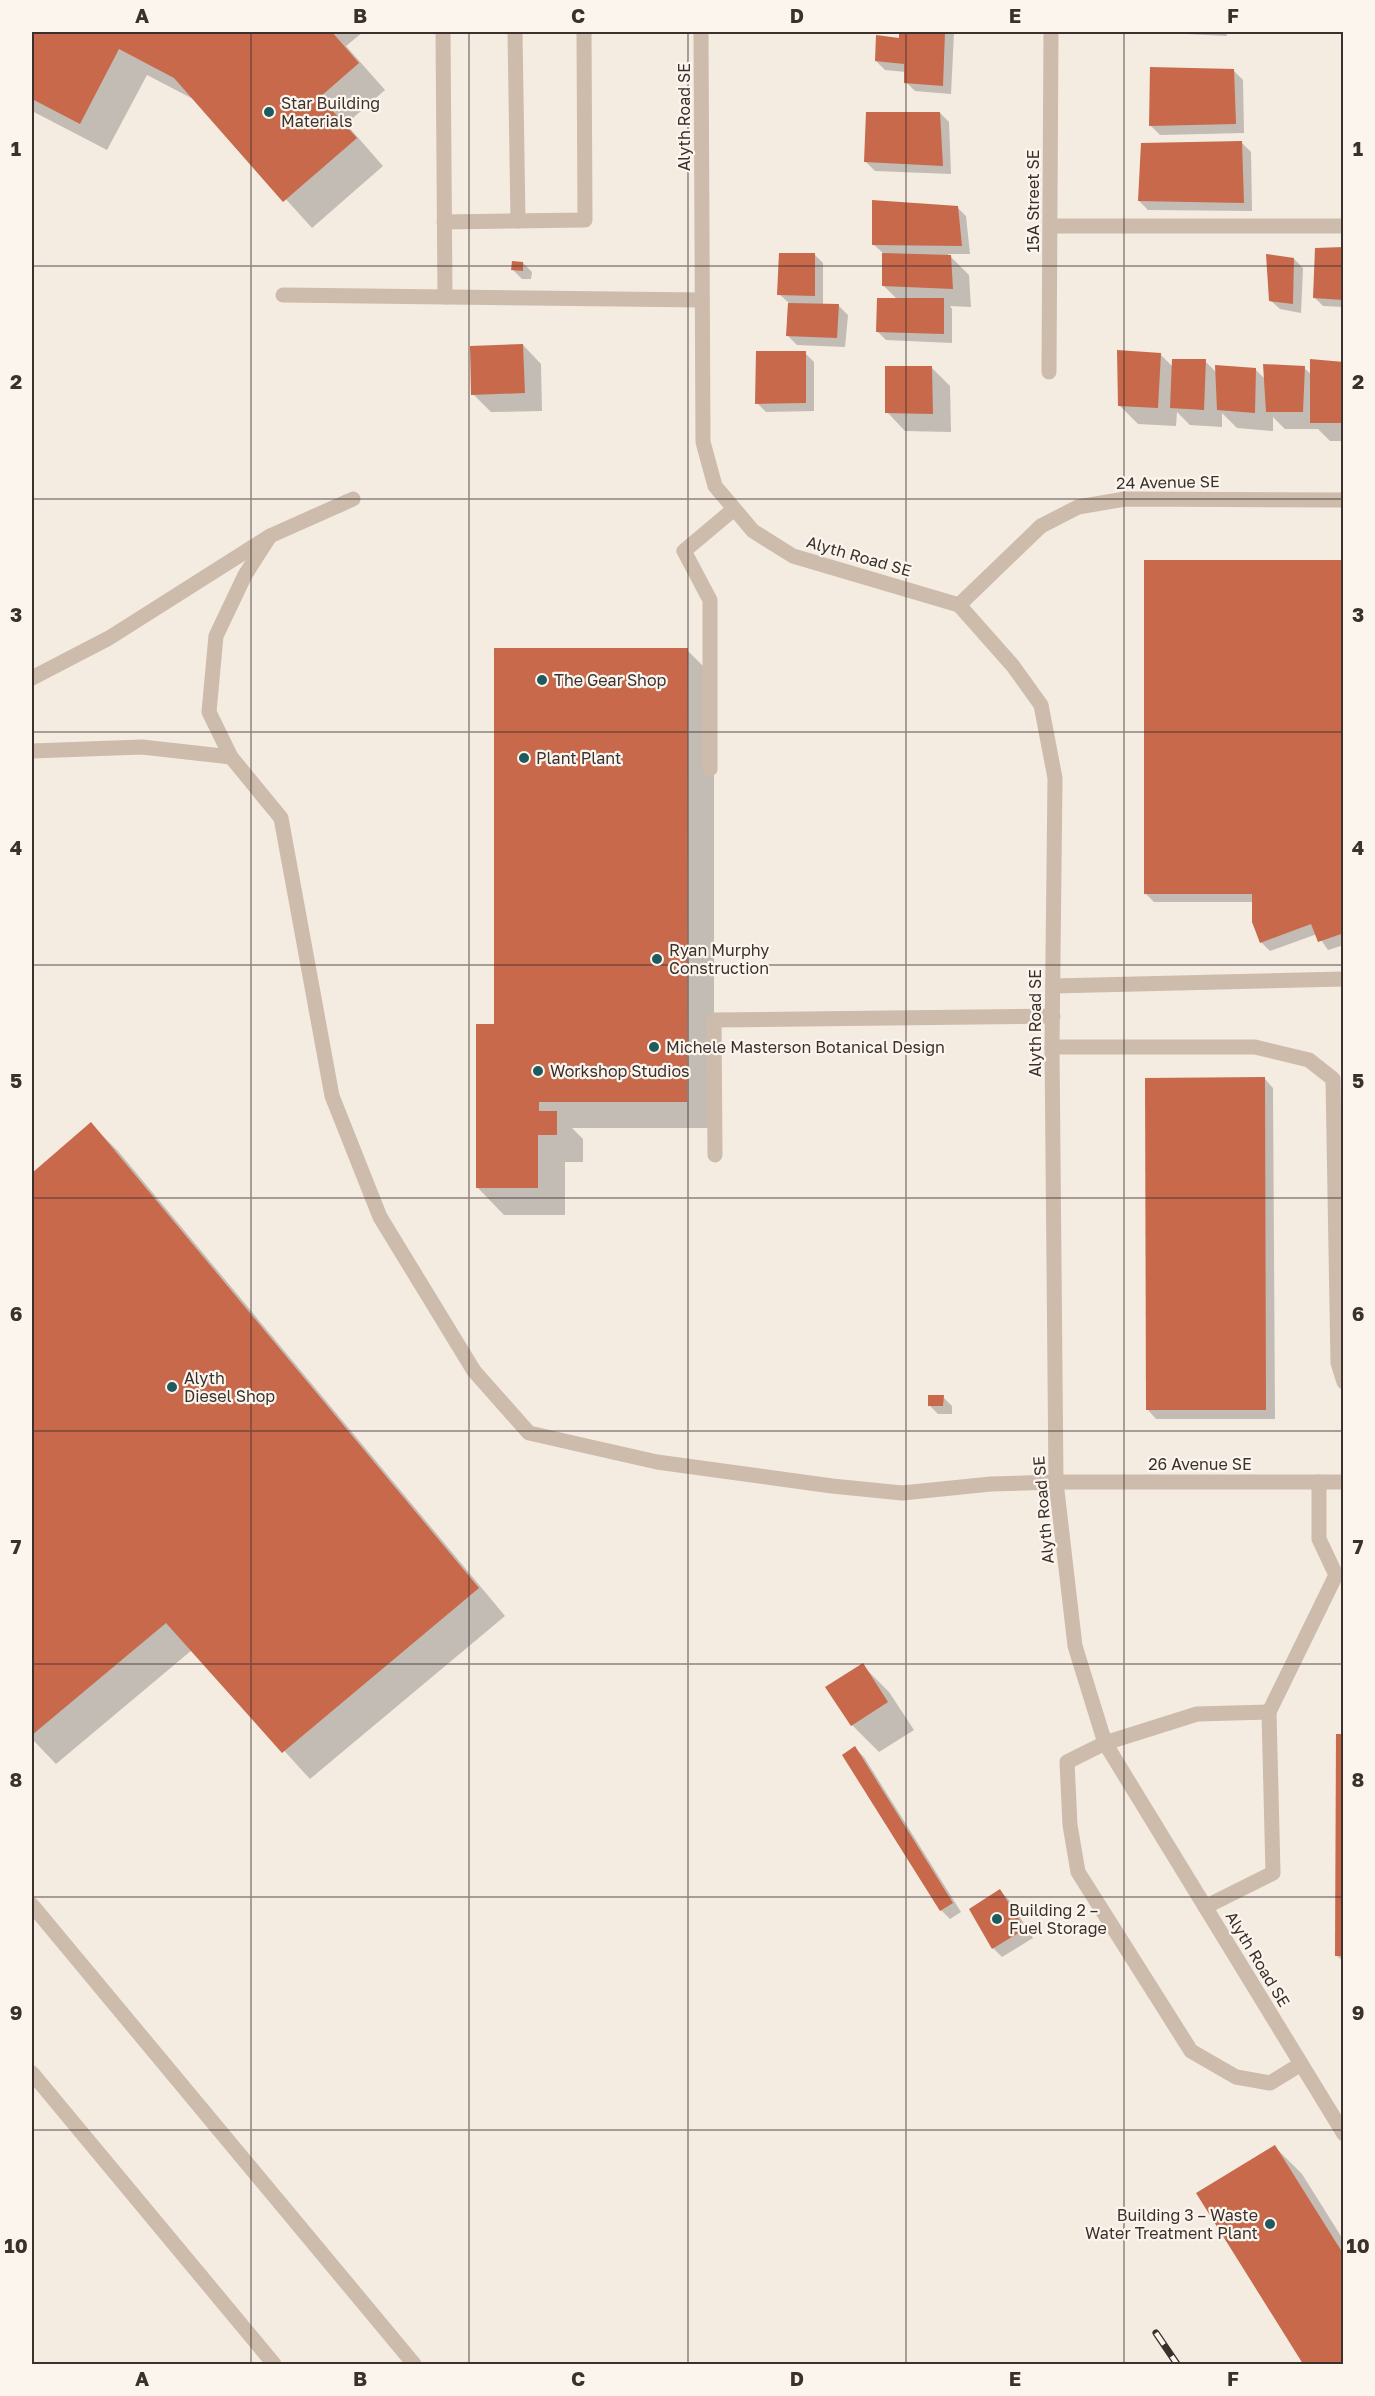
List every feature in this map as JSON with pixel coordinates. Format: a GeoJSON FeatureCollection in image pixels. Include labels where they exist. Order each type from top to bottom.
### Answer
{"type":"FeatureCollection","features":[{"type":"Feature","properties":{"kind":"street"},"geometry":{"type":"LineString","coordinates":[[443,32],[445,297]]}},
{"type":"Feature","properties":{"kind":"street"},"geometry":{"type":"LineString","coordinates":[[515,32],[518,221]]}},
{"type":"Feature","properties":{"kind":"street"},"geometry":{"type":"LineString","coordinates":[[444,222],[585,220],[584,32]]}},
{"type":"Feature","properties":{"kind":"street","name":"Alyth Road SE"},"geometry":{"type":"LineString","coordinates":[[701,32],[703,442],[715,486],[753,531],[793,556],[959,605],[1013,666],[1041,705],[1055,778],[1052,1047],[1056,1482],[1075,1646],[1105,1743],[1344,2134]]}},
{"type":"Feature","properties":{"kind":"street","name":"15A Street SE"},"geometry":{"type":"LineString","coordinates":[[1049,372],[1051,32]]}},
{"type":"Feature","properties":{"kind":"street"},"geometry":{"type":"LineString","coordinates":[[1051,226],[1344,226]]}},
{"type":"Feature","properties":{"kind":"street"},"geometry":{"type":"LineString","coordinates":[[283,295],[702,300]]}},
{"type":"Feature","properties":{"kind":"street"},"geometry":{"type":"LineString","coordinates":[[32,678],[109,638],[270,536],[353,499]]}},
{"type":"Feature","properties":{"kind":"street","name":"24 Avenue SE"},"geometry":{"type":"LineString","coordinates":[[959,605],[1018,545],[1041,526],[1078,507],[1125,499],[1344,500]]}},
{"type":"Feature","properties":{"kind":"street"},"geometry":{"type":"LineString","coordinates":[[710,769],[710,600],[684,551],[734,509]]}},
{"type":"Feature","properties":{"kind":"street","name":"26 Avenue SE"},"geometry":{"type":"LineString","coordinates":[[270,536],[245,575],[216,636],[209,712],[231,758],[281,818],[332,1096],[380,1217],[474,1371],[529,1433],[657,1462],[832,1486],[902,1493],[991,1484],[1056,1482],[1344,1482]]}},
{"type":"Feature","properties":{"kind":"street"},"geometry":{"type":"LineString","coordinates":[[32,751],[142,747],[231,758]]}},
{"type":"Feature","properties":{"kind":"street"},"geometry":{"type":"LineString","coordinates":[[1053,986],[1344,979]]}},
{"type":"Feature","properties":{"kind":"street"},"geometry":{"type":"LineString","coordinates":[[715,1155],[714,1020],[1053,1016]]}},
{"type":"Feature","properties":{"kind":"street"},"geometry":{"type":"LineString","coordinates":[[1052,1047],[1255,1047],[1309,1060],[1333,1079],[1338,1363],[1344,1382]]}},
{"type":"Feature","properties":{"kind":"street"},"geometry":{"type":"LineString","coordinates":[[1205,1907],[1273,1873],[1269,1712],[1336,1575],[1319,1539],[1319,1482]]}},
{"type":"Feature","properties":{"kind":"street"},"geometry":{"type":"LineString","coordinates":[[1269,1712],[1197,1714],[1105,1743],[1067,1762],[1070,1825],[1078,1872],[1191,2051],[1236,2077],[1270,2083],[1301,2064]]}},
{"type":"Feature","properties":{"kind":"street"},"geometry":{"type":"LineString","coordinates":[[32,1905],[414,2364]]}},
{"type":"Feature","properties":{"kind":"street"},"geometry":{"type":"LineString","coordinates":[[32,2073],[274,2364]]}},
{"type":"Feature","properties":{"kind":"building","name":"Star Building Materials"},"geometry":{"type":"Polygon","coordinates":[[[32,32],[332,32],[359,63],[320,97],[357,138],[283,202],[174,78],[119,49],[80,124],[32,99],[32,32]]]}},
{"type":"Feature","properties":{"kind":"building"},"geometry":{"type":"Polygon","coordinates":[[[899,32],[945,32],[943,86],[904,83],[904,64],[875,61],[876,35],[899,38],[899,32]]]}},
{"type":"Feature","properties":{"kind":"building"},"geometry":{"type":"Polygon","coordinates":[[[1150,67],[1234,69],[1236,124],[1149,126],[1150,67]]]}},
{"type":"Feature","properties":{"kind":"building"},"geometry":{"type":"Polygon","coordinates":[[[866,112],[940,112],[943,166],[864,162],[866,112]]]}},
{"type":"Feature","properties":{"kind":"building"},"geometry":{"type":"Polygon","coordinates":[[[1242,141],[1244,203],[1138,201],[1141,143],[1242,141]]]}},
{"type":"Feature","properties":{"kind":"building"},"geometry":{"type":"Polygon","coordinates":[[[872,200],[958,206],[962,246],[872,245],[872,200]]]}},
{"type":"Feature","properties":{"kind":"building"},"geometry":{"type":"Polygon","coordinates":[[[1344,247],[1344,300],[1313,298],[1315,248],[1344,247]]]}},
{"type":"Feature","properties":{"kind":"building"},"geometry":{"type":"Polygon","coordinates":[[[779,253],[815,253],[815,296],[777,295],[779,253]]]}},
{"type":"Feature","properties":{"kind":"building"},"geometry":{"type":"Polygon","coordinates":[[[882,253],[951,255],[953,289],[882,286],[882,253]]]}},
{"type":"Feature","properties":{"kind":"building"},"geometry":{"type":"Polygon","coordinates":[[[1266,254],[1294,258],[1293,304],[1269,301],[1266,254]]]}},
{"type":"Feature","properties":{"kind":"building"},"geometry":{"type":"Polygon","coordinates":[[[512,261],[523,262],[523,271],[511,270],[512,261]]]}},
{"type":"Feature","properties":{"kind":"building"},"geometry":{"type":"Polygon","coordinates":[[[877,298],[944,298],[944,334],[876,332],[877,298]]]}},
{"type":"Feature","properties":{"kind":"building"},"geometry":{"type":"Polygon","coordinates":[[[788,303],[839,304],[837,338],[786,336],[788,303]]]}},
{"type":"Feature","properties":{"kind":"building"},"geometry":{"type":"Polygon","coordinates":[[[523,344],[525,393],[471,395],[470,346],[523,344]]]}},
{"type":"Feature","properties":{"kind":"building"},"geometry":{"type":"Polygon","coordinates":[[[1117,350],[1161,353],[1158,408],[1118,406],[1117,350]]]}},
{"type":"Feature","properties":{"kind":"building"},"geometry":{"type":"Polygon","coordinates":[[[756,351],[806,351],[806,403],[755,404],[756,351]]]}},
{"type":"Feature","properties":{"kind":"building"},"geometry":{"type":"Polygon","coordinates":[[[1172,359],[1206,359],[1204,410],[1170,408],[1172,359]]]}},
{"type":"Feature","properties":{"kind":"building"},"geometry":{"type":"Polygon","coordinates":[[[1310,359],[1344,362],[1344,423],[1310,423],[1310,359]]]}},
{"type":"Feature","properties":{"kind":"building"},"geometry":{"type":"Polygon","coordinates":[[[1263,364],[1305,366],[1303,412],[1266,412],[1263,364]]]}},
{"type":"Feature","properties":{"kind":"building"},"geometry":{"type":"Polygon","coordinates":[[[1215,365],[1256,368],[1255,413],[1217,410],[1215,365]]]}},
{"type":"Feature","properties":{"kind":"building"},"geometry":{"type":"Polygon","coordinates":[[[885,366],[932,366],[933,414],[885,413],[885,366]]]}},
{"type":"Feature","properties":{"kind":"building"},"geometry":{"type":"Polygon","coordinates":[[[1144,560],[1344,560],[1344,933],[1318,942],[1311,924],[1260,943],[1252,922],[1252,894],[1144,894],[1144,560]]]}},
{"type":"Feature","properties":{"kind":"building"},"geometry":{"type":"Polygon","coordinates":[[[494,648],[688,648],[687,1102],[539,1102],[539,1111],[557,1111],[557,1135],[538,1135],[538,1188],[476,1188],[476,1024],[494,1024],[494,648]]]}},
{"type":"Feature","properties":{"kind":"building"},"geometry":{"type":"Polygon","coordinates":[[[1265,1077],[1266,1410],[1146,1410],[1145,1078],[1265,1077]]]}},
{"type":"Feature","properties":{"kind":"building","name":"Alyth Diesel Shop"},"geometry":{"type":"Polygon","coordinates":[[[91,1122],[479,1588],[282,1753],[166,1623],[32,1735],[32,1173],[91,1122]]]}},
{"type":"Feature","properties":{"kind":"building"},"geometry":{"type":"Polygon","coordinates":[[[928,1395],[944,1395],[943,1406],[928,1406],[928,1395]]]}},
{"type":"Feature","properties":{"kind":"building"},"geometry":{"type":"Polygon","coordinates":[[[863,1663],[888,1702],[851,1726],[825,1687],[863,1663]]]}},
{"type":"Feature","properties":{"kind":"building"},"geometry":{"type":"Polygon","coordinates":[[[1336,1734],[1344,1734],[1344,1956],[1335,1956],[1336,1734]]]}},
{"type":"Feature","properties":{"kind":"building"},"geometry":{"type":"Polygon","coordinates":[[[855,1746],[953,1903],[940,1911],[842,1755],[855,1746]]]}},
{"type":"Feature","properties":{"kind":"building","name":"Building 2 – Fuel Storage"},"geometry":{"type":"Polygon","coordinates":[[[1000,1889],[1025,1929],[992,1949],[969,1909],[1000,1889]]]}},
{"type":"Feature","properties":{"kind":"building","name":"Building 3 – Waste Water Treatment Plant"},"geometry":{"type":"Polygon","coordinates":[[[1275,2145],[1344,2255],[1344,2364],[1303,2364],[1196,2193],[1275,2145]]]}},
{"type":"Feature","properties":{"kind":"railway"},"geometry":{"type":"LineString","coordinates":[[1156,2333],[1177,2364]]}},
{"type":"Feature","properties":{"kind":"place","name":"Star Building Materials"},"geometry":{"type":"Point","coordinates":[269,112]}},
{"type":"Feature","properties":{"kind":"place","name":"The Gear Shop"},"geometry":{"type":"Point","coordinates":[542,680]}},
{"type":"Feature","properties":{"kind":"place","name":"Plant Plant"},"geometry":{"type":"Point","coordinates":[524,758]}},
{"type":"Feature","properties":{"kind":"place","name":"Ryan Murphy Construction"},"geometry":{"type":"Point","coordinates":[657,959]}},
{"type":"Feature","properties":{"kind":"place","name":"Michele Masterson Botanical Design"},"geometry":{"type":"Point","coordinates":[654,1047]}},
{"type":"Feature","properties":{"kind":"place","name":"Workshop Studios"},"geometry":{"type":"Point","coordinates":[538,1071]}},
{"type":"Feature","properties":{"kind":"place","name":"Alyth Diesel Shop"},"geometry":{"type":"Point","coordinates":[172,1387]}},
{"type":"Feature","properties":{"kind":"place","name":"Building 2 – Fuel Storage"},"geometry":{"type":"Point","coordinates":[997,1919]}},
{"type":"Feature","properties":{"kind":"place","name":"Building 3 – Waste Water Treatment Plant"},"geometry":{"type":"Point","coordinates":[1270,2224]}}]}
